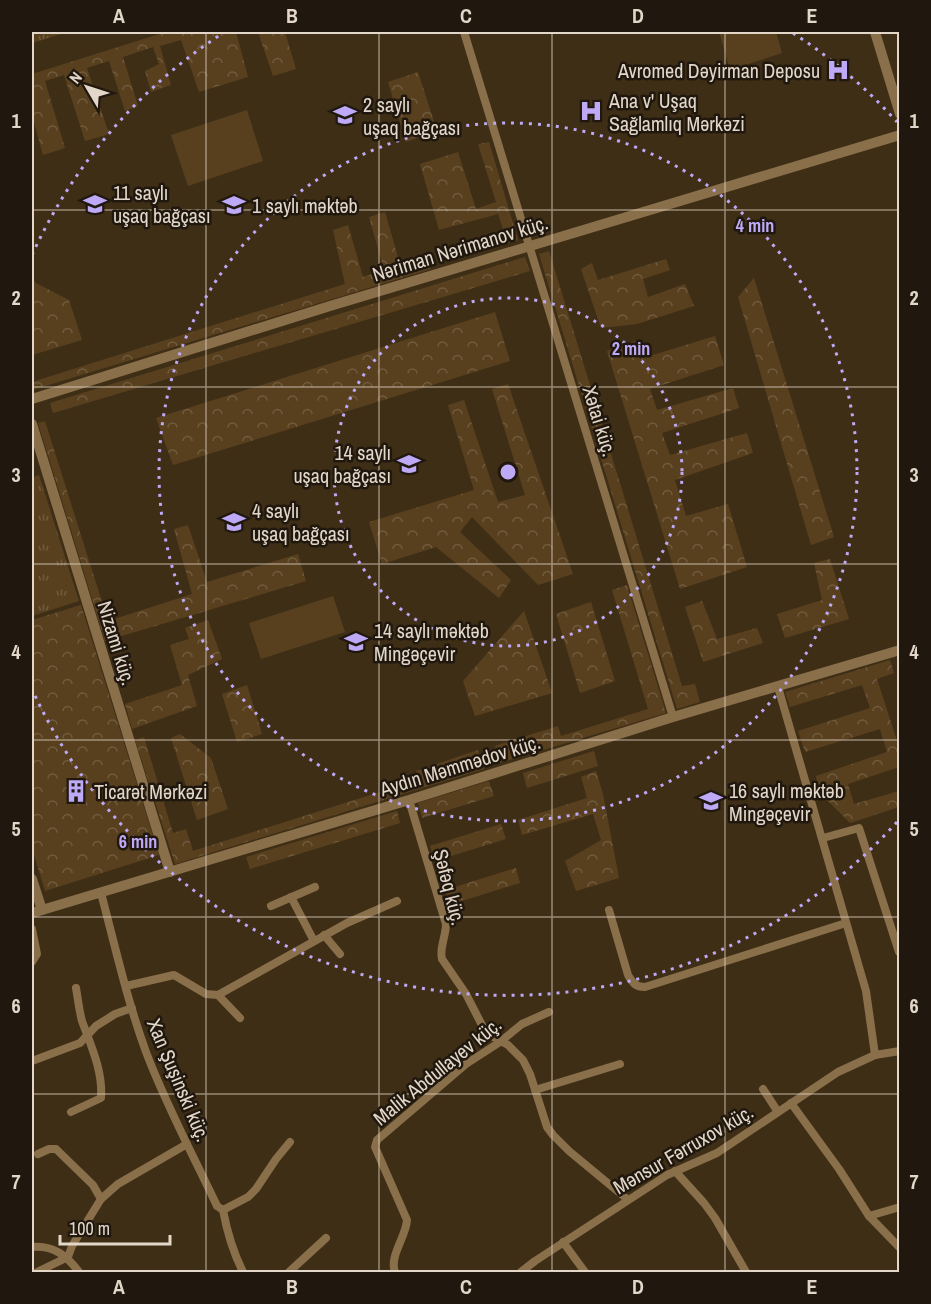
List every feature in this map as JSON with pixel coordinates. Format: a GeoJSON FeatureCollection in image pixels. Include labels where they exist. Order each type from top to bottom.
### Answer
{"type":"FeatureCollection","features":[{"type":"Feature","properties":{"kind":"street","name":"Xətai küç."},"geometry":{"type":"LineString","coordinates":[[464,32],[673,717]]}},
{"type":"Feature","properties":{"kind":"street"},"geometry":{"type":"LineString","coordinates":[[875,32],[900,114]]}},
{"type":"Feature","properties":{"kind":"street","name":"Nəriman Nərimanov küç."},"geometry":{"type":"LineString","coordinates":[[32,399],[900,135]]}},
{"type":"Feature","properties":{"kind":"street","name":"Nizami küç."},"geometry":{"type":"LineString","coordinates":[[32,424],[36,452],[170,873]]}},
{"type":"Feature","properties":{"kind":"street","name":"Aydın Məmmədov küç."},"geometry":{"type":"LineString","coordinates":[[37,912],[409,800],[673,717],[900,650]]}},
{"type":"Feature","properties":{"kind":"street"},"geometry":{"type":"LineString","coordinates":[[778,687],[866,991],[875,1055]]}},
{"type":"Feature","properties":{"kind":"street","name":"Şəfəq küç."},"geometry":{"type":"LineString","coordinates":[[409,800],[446,924],[442,959],[466,994],[486,1033],[516,1051],[530,1074],[547,1127],[553,1135],[568,1151],[627,1199]]}},
{"type":"Feature","properties":{"kind":"street"},"geometry":{"type":"LineString","coordinates":[[823,838],[859,828],[899,952]]}},
{"type":"Feature","properties":{"kind":"street"},"geometry":{"type":"LineString","coordinates":[[32,879],[37,912]]}},
{"type":"Feature","properties":{"kind":"street"},"geometry":{"type":"LineString","coordinates":[[270,906],[315,887]]}},
{"type":"Feature","properties":{"kind":"street","name":"Xan Şuşinski küç."},"geometry":{"type":"LineString","coordinates":[[101,893],[132,1008],[160,1088],[217,1206],[223,1210],[232,1248],[243,1272]]}},
{"type":"Feature","properties":{"kind":"street"},"geometry":{"type":"LineString","coordinates":[[291,897],[314,941]]}},
{"type":"Feature","properties":{"kind":"street"},"geometry":{"type":"LineString","coordinates":[[126,986],[174,975],[206,994],[218,995],[324,935],[397,901]]}},
{"type":"Feature","properties":{"kind":"street"},"geometry":{"type":"LineString","coordinates":[[609,910],[628,975],[633,984],[638,987],[846,922]]}},
{"type":"Feature","properties":{"kind":"street"},"geometry":{"type":"LineString","coordinates":[[32,929],[37,954],[32,962]]}},
{"type":"Feature","properties":{"kind":"street"},"geometry":{"type":"LineString","coordinates":[[324,935],[340,954]]}},
{"type":"Feature","properties":{"kind":"street"},"geometry":{"type":"LineString","coordinates":[[71,1112],[101,1098],[102,1090],[95,1052],[80,1014],[76,988]]}},
{"type":"Feature","properties":{"kind":"street"},"geometry":{"type":"LineString","coordinates":[[218,995],[240,1018]]}},
{"type":"Feature","properties":{"kind":"street"},"geometry":{"type":"LineString","coordinates":[[32,1061],[80,1043],[96,1026],[115,1014],[132,1008]]}},
{"type":"Feature","properties":{"kind":"street","name":"Malik Abdullayev küç."},"geometry":{"type":"LineString","coordinates":[[395,1272],[393,1262],[407,1229],[407,1220],[375,1144],[452,1074],[500,1042],[522,1024],[549,1012]]}},
{"type":"Feature","properties":{"kind":"street","name":"Mənsur Fərruxov küç."},"geometry":{"type":"LineString","coordinates":[[521,1272],[627,1199],[675,1171],[717,1153],[838,1072],[875,1055],[900,1051]]}},
{"type":"Feature","properties":{"kind":"street"},"geometry":{"type":"LineString","coordinates":[[535,1090],[620,1064]]}},
{"type":"Feature","properties":{"kind":"street"},"geometry":{"type":"LineString","coordinates":[[763,1089],[778,1112]]}},
{"type":"Feature","properties":{"kind":"street"},"geometry":{"type":"LineString","coordinates":[[791,1103],[839,1169],[869,1216],[900,1248]]}},
{"type":"Feature","properties":{"kind":"street"},"geometry":{"type":"LineString","coordinates":[[223,1210],[248,1197],[290,1143]]}},
{"type":"Feature","properties":{"kind":"street"},"geometry":{"type":"LineString","coordinates":[[37,1272],[68,1257],[72,1246],[101,1199],[118,1184],[187,1144]]}},
{"type":"Feature","properties":{"kind":"street"},"geometry":{"type":"LineString","coordinates":[[38,1154],[49,1149],[56,1149],[93,1185],[101,1199]]}},
{"type":"Feature","properties":{"kind":"street"},"geometry":{"type":"LineString","coordinates":[[675,1171],[715,1218],[746,1272]]}},
{"type":"Feature","properties":{"kind":"street"},"geometry":{"type":"LineString","coordinates":[[869,1216],[900,1207]]}},
{"type":"Feature","properties":{"kind":"street"},"geometry":{"type":"LineString","coordinates":[[289,1272],[326,1238]]}},
{"type":"Feature","properties":{"kind":"street"},"geometry":{"type":"LineString","coordinates":[[563,1242],[585,1272]]}},
{"type":"Feature","properties":{"kind":"street"},"geometry":{"type":"LineString","coordinates":[[32,1247],[53,1250],[68,1257],[79,1272]]}},
{"type":"Feature","properties":{"kind":"green space"},"geometry":{"type":"Polygon","coordinates":[[[32,32],[68,32],[32,43],[32,32]]]}},
{"type":"Feature","properties":{"kind":"green space"},"geometry":{"type":"Polygon","coordinates":[[[166,32],[236,32],[248,77],[199,92],[181,40],[160,46],[171,85],[151,92],[145,71],[159,64],[153,47],[123,57],[138,106],[125,111],[109,61],[87,68],[109,134],[85,141],[64,75],[45,81],[65,148],[43,155],[32,115],[32,74],[166,32]]]}},
{"type":"Feature","properties":{"kind":"green space"},"geometry":{"type":"Polygon","coordinates":[[[258,32],[285,32],[296,69],[273,76],[258,32]]]}},
{"type":"Feature","properties":{"kind":"green space"},"geometry":{"type":"Polygon","coordinates":[[[719,32],[776,32],[782,53],[730,70],[719,32]]]}},
{"type":"Feature","properties":{"kind":"green space"},"geometry":{"type":"Polygon","coordinates":[[[418,72],[437,131],[406,142],[388,82],[418,72]]]}},
{"type":"Feature","properties":{"kind":"green space"},"geometry":{"type":"Polygon","coordinates":[[[247,110],[263,161],[188,186],[171,135],[247,110]]]}},
{"type":"Feature","properties":{"kind":"green space"},"geometry":{"type":"Polygon","coordinates":[[[489,142],[518,240],[463,257],[451,249],[504,231],[498,214],[439,230],[420,164],[458,152],[476,209],[496,202],[478,144],[489,142]]]}},
{"type":"Feature","properties":{"kind":"green space"},"geometry":{"type":"Polygon","coordinates":[[[385,212],[400,264],[428,256],[431,269],[32,390],[32,382],[345,284],[333,230],[348,225],[363,277],[384,270],[369,217],[385,212]]]}},
{"type":"Feature","properties":{"kind":"green space"},"geometry":{"type":"Polygon","coordinates":[[[549,251],[682,686],[695,684],[700,702],[677,709],[539,254],[549,251]]]}},
{"type":"Feature","properties":{"kind":"green space"},"geometry":{"type":"Polygon","coordinates":[[[525,257],[530,271],[53,413],[50,403],[525,257]]]}},
{"type":"Feature","properties":{"kind":"green space"},"geometry":{"type":"Polygon","coordinates":[[[666,259],[670,270],[643,279],[648,297],[685,284],[694,306],[637,324],[601,328],[581,269],[592,263],[598,280],[666,259]]]}},
{"type":"Feature","properties":{"kind":"green space"},"geometry":{"type":"Polygon","coordinates":[[[32,278],[36,283],[69,300],[82,340],[32,355],[32,278]]]}},
{"type":"Feature","properties":{"kind":"green space"},"geometry":{"type":"Polygon","coordinates":[[[754,278],[834,537],[811,545],[738,297],[754,278]]]}},
{"type":"Feature","properties":{"kind":"green space"},"geometry":{"type":"Polygon","coordinates":[[[495,312],[510,361],[173,465],[156,418],[495,312]]]}},
{"type":"Feature","properties":{"kind":"green space"},"geometry":{"type":"Polygon","coordinates":[[[715,336],[724,365],[650,389],[657,410],[733,388],[739,408],[662,433],[670,455],[747,433],[753,453],[675,480],[686,516],[728,504],[747,567],[680,589],[607,351],[635,341],[640,359],[715,336]]]}},
{"type":"Feature","properties":{"kind":"green space"},"geometry":{"type":"Polygon","coordinates":[[[508,384],[573,574],[538,585],[472,517],[460,532],[511,580],[499,598],[436,547],[382,564],[369,522],[474,490],[448,405],[464,400],[498,502],[525,495],[492,389],[508,384]]]}},
{"type":"Feature","properties":{"kind":"green space"},"geometry":{"type":"Polygon","coordinates":[[[45,421],[108,621],[192,594],[174,529],[188,525],[207,582],[298,554],[306,581],[105,641],[38,423],[45,421]]]}},
{"type":"Feature","properties":{"kind":"green space"},"geometry":{"type":"Polygon","coordinates":[[[39,475],[79,601],[32,616],[32,478],[39,475]]]}},
{"type":"Feature","properties":{"kind":"green space"},"geometry":{"type":"Polygon","coordinates":[[[830,559],[849,619],[785,638],[777,614],[822,600],[814,563],[830,559]]]}},
{"type":"Feature","properties":{"kind":"green space"},"geometry":{"type":"Polygon","coordinates":[[[627,585],[666,713],[500,763],[495,746],[558,726],[561,736],[648,709],[612,590],[627,585]]]}},
{"type":"Feature","properties":{"kind":"green space"},"geometry":{"type":"Polygon","coordinates":[[[333,596],[345,632],[261,659],[249,623],[333,596]]]}},
{"type":"Feature","properties":{"kind":"green space"},"geometry":{"type":"Polygon","coordinates":[[[702,601],[717,639],[757,628],[763,643],[703,662],[685,607],[702,601]]]}},
{"type":"Feature","properties":{"kind":"green space"},"geometry":{"type":"Polygon","coordinates":[[[591,602],[615,681],[580,693],[556,614],[591,602]]]}},
{"type":"Feature","properties":{"kind":"green space"},"geometry":{"type":"Polygon","coordinates":[[[81,605],[159,855],[45,891],[32,848],[32,620],[81,605]]]}},
{"type":"Feature","properties":{"kind":"green space"},"geometry":{"type":"Polygon","coordinates":[[[524,611],[552,693],[475,716],[463,681],[524,611]]]}},
{"type":"Feature","properties":{"kind":"green space"},"geometry":{"type":"Polygon","coordinates":[[[208,620],[222,659],[188,675],[197,706],[132,729],[125,704],[182,685],[170,645],[189,639],[185,628],[208,620]]]}},
{"type":"Feature","properties":{"kind":"green space"},"geometry":{"type":"Polygon","coordinates":[[[890,660],[894,673],[877,679],[899,747],[899,767],[848,784],[854,804],[899,791],[899,807],[850,823],[819,792],[816,776],[887,752],[880,729],[805,752],[798,731],[870,708],[862,685],[790,707],[785,692],[890,660]]]}},
{"type":"Feature","properties":{"kind":"green space"},"geometry":{"type":"Polygon","coordinates":[[[247,685],[262,734],[237,742],[222,694],[247,685]]]}},
{"type":"Feature","properties":{"kind":"green space"},"geometry":{"type":"Polygon","coordinates":[[[180,734],[211,758],[228,809],[197,820],[171,738],[180,734]]]}},
{"type":"Feature","properties":{"kind":"green space"},"geometry":{"type":"Polygon","coordinates":[[[144,737],[173,833],[186,829],[193,851],[418,780],[416,771],[478,750],[484,769],[175,864],[135,740],[144,737]]]}},
{"type":"Feature","properties":{"kind":"green space"},"geometry":{"type":"Polygon","coordinates":[[[594,751],[598,766],[527,788],[523,773],[594,751]]]}},
{"type":"Feature","properties":{"kind":"green space"},"geometry":{"type":"Polygon","coordinates":[[[596,771],[603,794],[619,878],[576,891],[565,861],[601,840],[593,814],[522,835],[518,820],[587,798],[581,777],[596,771]]]}},
{"type":"Feature","properties":{"kind":"green space"},"geometry":{"type":"Polygon","coordinates":[[[489,781],[494,796],[422,818],[418,803],[489,781]]]}},
{"type":"Feature","properties":{"kind":"green space"},"geometry":{"type":"Polygon","coordinates":[[[397,811],[400,823],[250,869],[246,857],[397,811]]]}},
{"type":"Feature","properties":{"kind":"green space"},"geometry":{"type":"Polygon","coordinates":[[[501,824],[506,839],[435,861],[430,846],[501,824]]]}},
{"type":"Feature","properties":{"kind":"green space"},"geometry":{"type":"Polygon","coordinates":[[[516,868],[520,883],[449,905],[445,890],[516,868]]]}},
{"type":"Feature","properties":{"kind":"place","name":"Avromed Dəyirman Deposu"},"geometry":{"type":"Point","coordinates":[838,70]}},
{"type":"Feature","properties":{"kind":"place","name":"Ana v' Uşaq Sağlamlıq Mərkəzi"},"geometry":{"type":"Point","coordinates":[591,111]}},
{"type":"Feature","properties":{"kind":"place","name":"2 saylı uşaq bağçası"},"geometry":{"type":"Point","coordinates":[345,115]}},
{"type":"Feature","properties":{"kind":"place","name":"11 saylı uşaq bağçası"},"geometry":{"type":"Point","coordinates":[95,204]}},
{"type":"Feature","properties":{"kind":"place","name":"1 saylı məktəb"},"geometry":{"type":"Point","coordinates":[234,205]}},
{"type":"Feature","properties":{"kind":"place","name":"14 saylı uşaq bağçası"},"geometry":{"type":"Point","coordinates":[409,464]}},
{"type":"Feature","properties":{"kind":"place","name":"4 saylı uşaq bağçası"},"geometry":{"type":"Point","coordinates":[234,522]}},
{"type":"Feature","properties":{"kind":"place","name":"14 saylı məktəb Mingəçevir"},"geometry":{"type":"Point","coordinates":[356,642]}},
{"type":"Feature","properties":{"kind":"place","name":"Ticarət Mərkəzi"},"geometry":{"type":"Point","coordinates":[76,791]}},
{"type":"Feature","properties":{"kind":"place","name":"16 saylı məktəb Mingəçevir"},"geometry":{"type":"Point","coordinates":[711,801]}}]}
